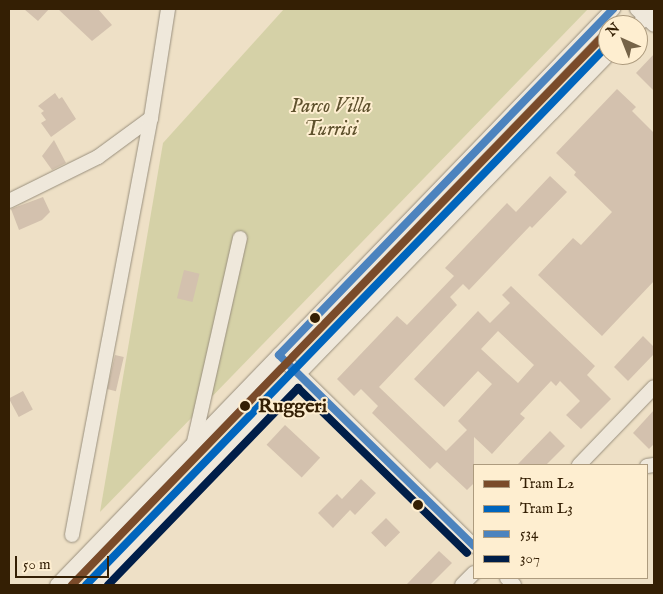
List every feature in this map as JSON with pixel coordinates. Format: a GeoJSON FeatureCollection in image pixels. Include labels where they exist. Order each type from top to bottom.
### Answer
{"type":"FeatureCollection","features":[{"type":"Feature","properties":{"kind":"street"},"geometry":{"type":"LineString","coordinates":[[72,534],[150,118],[168,9]]}},
{"type":"Feature","properties":{"kind":"street"},"geometry":{"type":"LineString","coordinates":[[57,585],[613,9]]}},
{"type":"Feature","properties":{"kind":"street"},"geometry":{"type":"LineString","coordinates":[[94,585],[598,65]]}},
{"type":"Feature","properties":{"kind":"street"},"geometry":{"type":"LineString","coordinates":[[9,201],[98,157],[150,118]]}},
{"type":"Feature","properties":{"kind":"street"},"geometry":{"type":"LineString","coordinates":[[193,445],[240,238]]}},
{"type":"Feature","properties":{"kind":"street"},"geometry":{"type":"LineString","coordinates":[[279,355],[473,545]]}},
{"type":"Feature","properties":{"kind":"street"},"geometry":{"type":"LineString","coordinates":[[580,464],[654,387]]}},
{"type":"Feature","properties":{"kind":"street"},"geometry":{"type":"LineString","coordinates":[[462,585],[473,574]]}},
{"type":"Feature","properties":{"kind":"green space","name":"Parco Villa Turrisi"},"geometry":{"type":"Polygon","coordinates":[[[284,9],[588,9],[100,512],[163,143],[284,9]]]}},
{"type":"Feature","properties":{"kind":"building"},"geometry":{"type":"Polygon","coordinates":[[[24,9],[49,9],[38,21],[24,9]]]}},
{"type":"Feature","properties":{"kind":"building"},"geometry":{"type":"Polygon","coordinates":[[[58,9],[98,9],[112,25],[92,41],[58,9]]]}},
{"type":"Feature","properties":{"kind":"building"},"geometry":{"type":"Polygon","coordinates":[[[654,54],[654,91],[636,73],[644,65],[648,65],[648,60],[654,54]]]}},
{"type":"Feature","properties":{"kind":"building"},"geometry":{"type":"Polygon","coordinates":[[[617,89],[636,107],[632,111],[654,133],[654,281],[602,336],[538,275],[573,238],[581,245],[612,212],[574,175],[576,172],[556,153],[617,89]]]}},
{"type":"Feature","properties":{"kind":"building"},"geometry":{"type":"Polygon","coordinates":[[[55,93],[59,99],[62,97],[76,119],[51,137],[41,123],[46,120],[41,113],[44,111],[38,106],[55,93]]]}},
{"type":"Feature","properties":{"kind":"building"},"geometry":{"type":"Polygon","coordinates":[[[54,140],[66,163],[52,170],[42,156],[54,140]]]}},
{"type":"Feature","properties":{"kind":"building"},"geometry":{"type":"Polygon","coordinates":[[[550,176],[567,192],[532,228],[530,226],[469,290],[463,284],[450,297],[457,305],[379,387],[446,451],[467,430],[458,421],[492,384],[478,371],[444,407],[414,379],[478,311],[490,323],[510,303],[502,295],[511,286],[595,366],[587,375],[611,399],[581,429],[566,415],[580,401],[560,381],[556,386],[551,381],[520,414],[525,418],[492,454],[474,437],[473,484],[467,490],[437,462],[430,469],[372,413],[378,406],[361,389],[354,396],[337,379],[397,316],[407,325],[454,276],[445,268],[507,203],[516,212],[550,176]],[[498,331],[481,349],[518,383],[534,365],[498,331]]]}},
{"type":"Feature","properties":{"kind":"building"},"geometry":{"type":"Polygon","coordinates":[[[43,197],[50,212],[42,220],[19,230],[11,209],[43,197]]]}},
{"type":"Feature","properties":{"kind":"building"},"geometry":{"type":"Polygon","coordinates":[[[184,270],[200,274],[193,302],[177,298],[184,270]]]}},
{"type":"Feature","properties":{"kind":"building"},"geometry":{"type":"Polygon","coordinates":[[[643,336],[654,347],[654,354],[628,381],[614,367],[643,336]]]}},
{"type":"Feature","properties":{"kind":"building"},"geometry":{"type":"Polygon","coordinates":[[[115,355],[124,357],[116,391],[107,389],[115,355]]]}},
{"type":"Feature","properties":{"kind":"building"},"geometry":{"type":"Polygon","coordinates":[[[23,391],[33,410],[19,417],[9,398],[23,391]]]}},
{"type":"Feature","properties":{"kind":"building"},"geometry":{"type":"Polygon","coordinates":[[[654,410],[654,444],[649,449],[633,433],[654,410]]]}},
{"type":"Feature","properties":{"kind":"building"},"geometry":{"type":"Polygon","coordinates":[[[285,425],[320,458],[302,477],[267,445],[285,425]]]}},
{"type":"Feature","properties":{"kind":"building"},"geometry":{"type":"Polygon","coordinates":[[[550,431],[565,446],[547,464],[518,464],[550,431]]]}},
{"type":"Feature","properties":{"kind":"building"},"geometry":{"type":"Polygon","coordinates":[[[361,479],[376,493],[355,515],[350,510],[333,528],[318,513],[337,494],[342,499],[361,479]]]}},
{"type":"Feature","properties":{"kind":"building"},"geometry":{"type":"Polygon","coordinates":[[[386,518],[400,532],[385,547],[371,533],[386,518]]]}},
{"type":"Feature","properties":{"kind":"building"},"geometry":{"type":"Polygon","coordinates":[[[439,551],[452,563],[430,585],[406,585],[439,551]]]}},
{"type":"Feature","properties":{"kind":"tram line","name":"L2"},"geometry":{"type":"LineString","coordinates":[[72,585],[598,41]]}},
{"type":"Feature","properties":{"kind":"tram line","name":"L3"},"geometry":{"type":"LineString","coordinates":[[86,585],[598,55]]}},
{"type":"Feature","properties":{"kind":"transit line","name":"534"},"geometry":{"type":"LineString","coordinates":[[473,545],[279,355],[613,9]]}},
{"type":"Feature","properties":{"kind":"transit line","name":"307"},"geometry":{"type":"LineString","coordinates":[[108,585],[298,388],[467,553]]}},
{"type":"Feature","properties":{"kind":"place","name":"Ruggeri"},"geometry":{"type":"Point","coordinates":[245,406]}}]}
